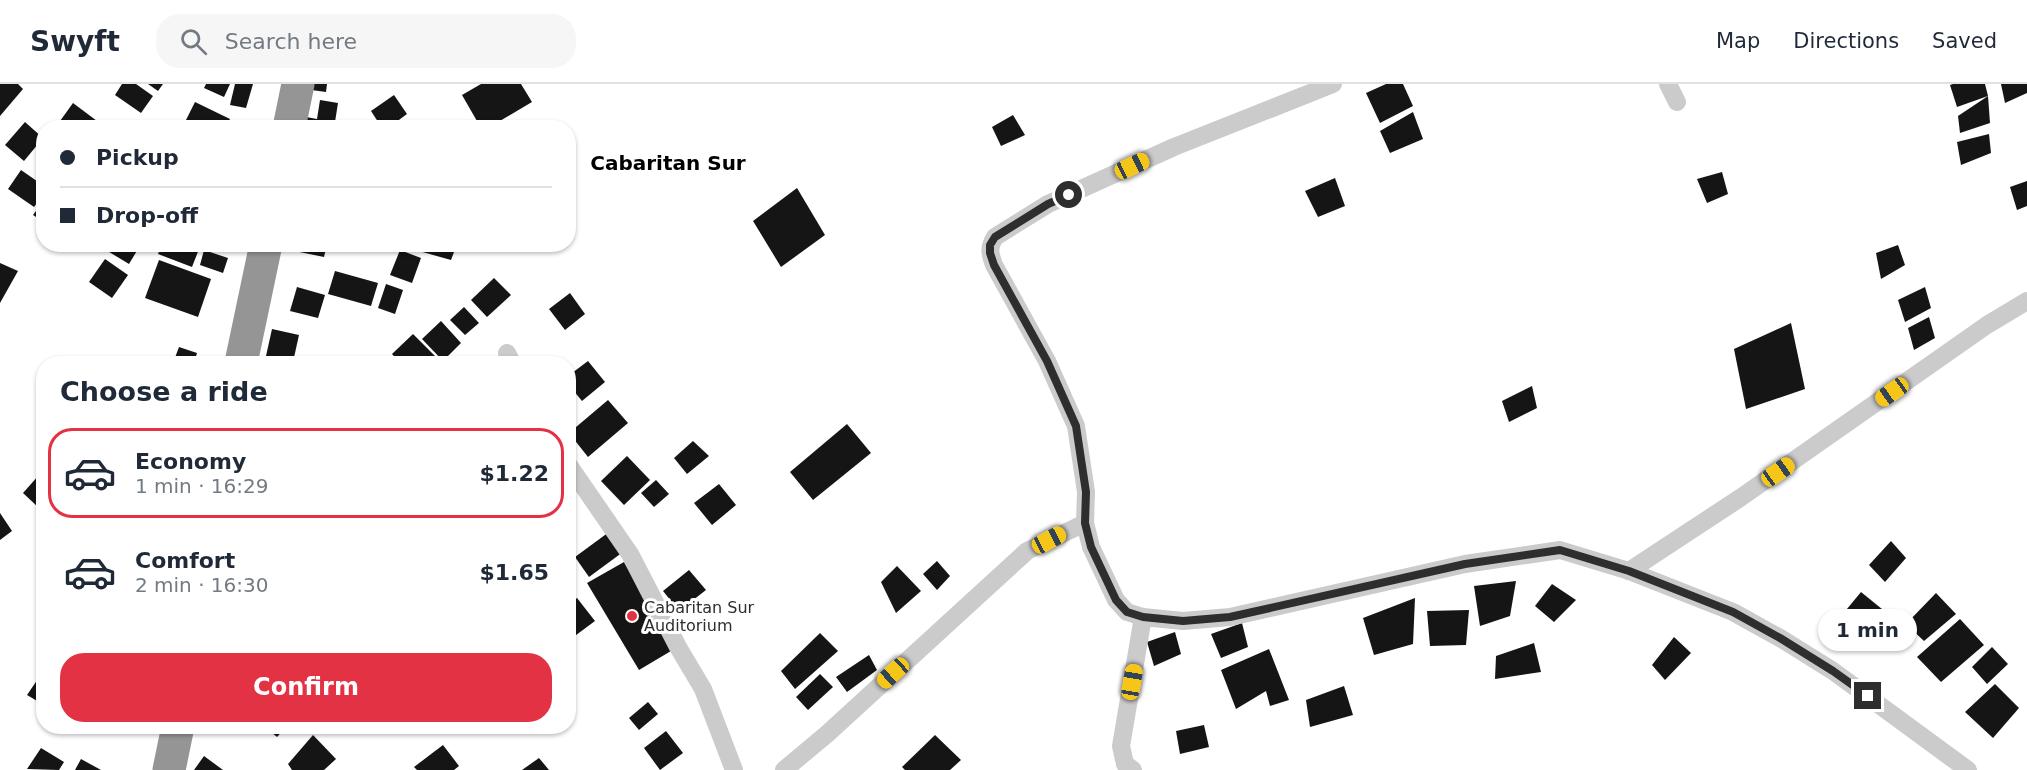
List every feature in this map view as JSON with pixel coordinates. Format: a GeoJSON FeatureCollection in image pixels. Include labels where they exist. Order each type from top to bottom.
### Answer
{"type":"FeatureCollection","features":[{"type":"Feature","properties":{"kind":"highway"},"geometry":{"type":"LineString","coordinates":[[291,120],[298,84]]}},
{"type":"Feature","properties":{"kind":"highway"},"geometry":{"type":"LineString","coordinates":[[242,356],[264,252]]}},
{"type":"Feature","properties":{"kind":"highway"},"geometry":{"type":"LineString","coordinates":[[169,770],[176,734]]}},
{"type":"Feature","properties":{"kind":"street"},"geometry":{"type":"LineString","coordinates":[[1333,84],[1173,147],[1048,204],[995,237],[990,245],[994,265],[1047,361],[1076,426],[1086,492],[1085,523],[1091,547],[1116,600],[1127,612],[1143,617],[1183,621],[1230,617],[1465,564],[1560,550],[1629,571],[1733,612],[1833,671],[1968,770]]}},
{"type":"Feature","properties":{"kind":"street"},"geometry":{"type":"LineString","coordinates":[[1668,84],[1677,102]]}},
{"type":"Feature","properties":{"kind":"street"},"geometry":{"type":"LineString","coordinates":[[1629,571],[1740,498],[1987,326],[2027,301]]}},
{"type":"Feature","properties":{"kind":"street"},"geometry":{"type":"LineString","coordinates":[[576,476],[630,554],[678,647],[703,689],[734,770]]}},
{"type":"Feature","properties":{"kind":"street"},"geometry":{"type":"LineString","coordinates":[[784,770],[1027,551],[1085,523]]}},
{"type":"Feature","properties":{"kind":"street"},"geometry":{"type":"LineString","coordinates":[[1133,770],[1125,764],[1121,746],[1143,617]]}},
{"type":"Feature","properties":{"kind":"building"},"geometry":{"type":"Polygon","coordinates":[[[0,84],[18,84],[23,89],[0,116],[0,84]]]}},
{"type":"Feature","properties":{"kind":"building"},"geometry":{"type":"Polygon","coordinates":[[[122,84],[136,84],[153,96],[141,113],[115,95],[122,84]]]}},
{"type":"Feature","properties":{"kind":"building"},"geometry":{"type":"Polygon","coordinates":[[[148,84],[163,84],[158,91],[148,84]]]}},
{"type":"Feature","properties":{"kind":"building"},"geometry":{"type":"Polygon","coordinates":[[[206,84],[230,84],[224,97],[204,88],[206,84]]]}},
{"type":"Feature","properties":{"kind":"building"},"geometry":{"type":"Polygon","coordinates":[[[235,84],[253,84],[246,108],[230,105],[235,84]]]}},
{"type":"Feature","properties":{"kind":"building"},"geometry":{"type":"Polygon","coordinates":[[[305,84],[327,84],[326,92],[304,89],[305,84]]]}},
{"type":"Feature","properties":{"kind":"building"},"geometry":{"type":"Polygon","coordinates":[[[481,84],[521,84],[532,102],[502,120],[476,120],[462,95],[481,84]]]}},
{"type":"Feature","properties":{"kind":"building"},"geometry":{"type":"Polygon","coordinates":[[[1386,84],[1403,84],[1413,106],[1380,123],[1366,93],[1386,84]]]}},
{"type":"Feature","properties":{"kind":"building"},"geometry":{"type":"Polygon","coordinates":[[[1985,84],[1988,96],[1957,107],[1950,85],[1985,84]]]}},
{"type":"Feature","properties":{"kind":"building"},"geometry":{"type":"Polygon","coordinates":[[[2001,84],[2027,84],[2027,93],[2005,103],[2001,84]]]}},
{"type":"Feature","properties":{"kind":"building"},"geometry":{"type":"Polygon","coordinates":[[[394,95],[407,114],[399,120],[377,120],[371,111],[394,95]]]}},
{"type":"Feature","properties":{"kind":"building"},"geometry":{"type":"Polygon","coordinates":[[[1988,96],[1990,123],[1960,133],[1958,116],[1988,96]]]}},
{"type":"Feature","properties":{"kind":"building"},"geometry":{"type":"Polygon","coordinates":[[[320,100],[338,103],[335,120],[300,120],[301,116],[317,119],[320,100]]]}},
{"type":"Feature","properties":{"kind":"building"},"geometry":{"type":"Polygon","coordinates":[[[195,102],[230,119],[229,120],[186,120],[195,102]]]}},
{"type":"Feature","properties":{"kind":"building"},"geometry":{"type":"Polygon","coordinates":[[[73,103],[96,120],[61,120],[73,103]]]}},
{"type":"Feature","properties":{"kind":"building"},"geometry":{"type":"Polygon","coordinates":[[[1413,112],[1423,139],[1390,153],[1380,131],[1413,112]]]}},
{"type":"Feature","properties":{"kind":"building"},"geometry":{"type":"Polygon","coordinates":[[[1013,115],[1025,135],[1001,146],[992,127],[1013,115]]]}},
{"type":"Feature","properties":{"kind":"building"},"geometry":{"type":"Polygon","coordinates":[[[25,122],[36,132],[36,146],[24,161],[5,145],[25,122]]]}},
{"type":"Feature","properties":{"kind":"building"},"geometry":{"type":"Polygon","coordinates":[[[1989,134],[1991,153],[1961,165],[1957,142],[1989,134]]]}},
{"type":"Feature","properties":{"kind":"building"},"geometry":{"type":"Polygon","coordinates":[[[21,170],[36,180],[36,204],[34,207],[8,189],[21,170]]]}},
{"type":"Feature","properties":{"kind":"building"},"geometry":{"type":"Polygon","coordinates":[[[1722,172],[1728,194],[1707,203],[1697,179],[1722,172]]]}},
{"type":"Feature","properties":{"kind":"building"},"geometry":{"type":"Polygon","coordinates":[[[1335,178],[1345,206],[1318,217],[1305,191],[1335,178]]]}},
{"type":"Feature","properties":{"kind":"building"},"geometry":{"type":"Polygon","coordinates":[[[2027,181],[2027,206],[2017,210],[2010,187],[2027,181]]]}},
{"type":"Feature","properties":{"kind":"building"},"geometry":{"type":"Polygon","coordinates":[[[797,188],[825,235],[781,267],[753,221],[797,188]]]}},
{"type":"Feature","properties":{"kind":"building"},"geometry":{"type":"Polygon","coordinates":[[[1898,245],[1905,265],[1881,279],[1876,253],[1898,245]]]}},
{"type":"Feature","properties":{"kind":"building"},"geometry":{"type":"Polygon","coordinates":[[[109,252],[136,252],[129,264],[109,252]]]}},
{"type":"Feature","properties":{"kind":"building"},"geometry":{"type":"Polygon","coordinates":[[[159,252],[198,252],[192,267],[158,254],[159,252]]]}},
{"type":"Feature","properties":{"kind":"building"},"geometry":{"type":"Polygon","coordinates":[[[203,252],[228,258],[223,273],[200,265],[203,252]]]}},
{"type":"Feature","properties":{"kind":"building"},"geometry":{"type":"Polygon","coordinates":[[[300,252],[325,252],[324,257],[300,252]]]}},
{"type":"Feature","properties":{"kind":"building"},"geometry":{"type":"Polygon","coordinates":[[[399,252],[421,258],[412,283],[390,275],[399,252]]]}},
{"type":"Feature","properties":{"kind":"building"},"geometry":{"type":"Polygon","coordinates":[[[423,252],[454,252],[451,260],[423,252]]]}},
{"type":"Feature","properties":{"kind":"building"},"geometry":{"type":"Polygon","coordinates":[[[105,259],[128,275],[112,298],[89,282],[105,259]]]}},
{"type":"Feature","properties":{"kind":"building"},"geometry":{"type":"Polygon","coordinates":[[[159,260],[211,279],[198,317],[145,298],[159,260]]]}},
{"type":"Feature","properties":{"kind":"building"},"geometry":{"type":"Polygon","coordinates":[[[0,263],[18,271],[0,303],[0,263]]]}},
{"type":"Feature","properties":{"kind":"building"},"geometry":{"type":"Polygon","coordinates":[[[335,271],[378,283],[371,306],[328,294],[335,271]]]}},
{"type":"Feature","properties":{"kind":"building"},"geometry":{"type":"Polygon","coordinates":[[[494,278],[511,295],[487,317],[471,300],[494,278]]]}},
{"type":"Feature","properties":{"kind":"building"},"geometry":{"type":"Polygon","coordinates":[[[386,284],[403,290],[395,314],[378,308],[386,284]]]}},
{"type":"Feature","properties":{"kind":"building"},"geometry":{"type":"Polygon","coordinates":[[[297,287],[325,295],[318,318],[290,311],[297,287]]]}},
{"type":"Feature","properties":{"kind":"building"},"geometry":{"type":"Polygon","coordinates":[[[1925,287],[1931,308],[1905,322],[1898,300],[1925,287]]]}},
{"type":"Feature","properties":{"kind":"building"},"geometry":{"type":"Polygon","coordinates":[[[570,293],[585,314],[565,330],[549,309],[570,293]]]}},
{"type":"Feature","properties":{"kind":"building"},"geometry":{"type":"Polygon","coordinates":[[[464,307],[479,323],[465,335],[450,320],[464,307]]]}},
{"type":"Feature","properties":{"kind":"building"},"geometry":{"type":"Polygon","coordinates":[[[1929,317],[1935,338],[1914,350],[1908,328],[1929,317]]]}},
{"type":"Feature","properties":{"kind":"building"},"geometry":{"type":"Polygon","coordinates":[[[441,321],[461,343],[448,356],[438,356],[422,339],[441,321]]]}},
{"type":"Feature","properties":{"kind":"building"},"geometry":{"type":"Polygon","coordinates":[[[1791,323],[1805,389],[1746,409],[1734,349],[1791,323]]]}},
{"type":"Feature","properties":{"kind":"building"},"geometry":{"type":"Polygon","coordinates":[[[272,329],[299,335],[294,356],[266,356],[272,329]]]}},
{"type":"Feature","properties":{"kind":"building"},"geometry":{"type":"Polygon","coordinates":[[[413,334],[435,356],[394,356],[392,354],[413,334]]]}},
{"type":"Feature","properties":{"kind":"building"},"geometry":{"type":"Polygon","coordinates":[[[179,347],[197,353],[196,356],[176,356],[179,347]]]}},
{"type":"Feature","properties":{"kind":"building"},"geometry":{"type":"Polygon","coordinates":[[[588,361],[605,382],[582,401],[576,394],[576,370],[588,361]]]}},
{"type":"Feature","properties":{"kind":"building"},"geometry":{"type":"Polygon","coordinates":[[[1532,386],[1537,408],[1509,422],[1502,401],[1532,386]]]}},
{"type":"Feature","properties":{"kind":"building"},"geometry":{"type":"Polygon","coordinates":[[[608,400],[628,423],[588,457],[576,442],[576,427],[608,400]]]}},
{"type":"Feature","properties":{"kind":"building"},"geometry":{"type":"Polygon","coordinates":[[[847,424],[871,453],[813,500],[790,472],[847,424]]]}},
{"type":"Feature","properties":{"kind":"building"},"geometry":{"type":"Polygon","coordinates":[[[693,441],[709,456],[687,474],[674,458],[693,441]]]}},
{"type":"Feature","properties":{"kind":"building"},"geometry":{"type":"Polygon","coordinates":[[[627,456],[650,480],[624,505],[601,481],[627,456]]]}},
{"type":"Feature","properties":{"kind":"building"},"geometry":{"type":"Polygon","coordinates":[[[36,478],[36,505],[23,493],[36,478]]]}},
{"type":"Feature","properties":{"kind":"building"},"geometry":{"type":"Polygon","coordinates":[[[656,480],[669,494],[654,507],[641,493],[656,480]]]}},
{"type":"Feature","properties":{"kind":"building"},"geometry":{"type":"Polygon","coordinates":[[[719,484],[736,505],[712,525],[694,503],[719,484]]]}},
{"type":"Feature","properties":{"kind":"building"},"geometry":{"type":"Polygon","coordinates":[[[0,513],[12,531],[0,540],[0,513]]]}},
{"type":"Feature","properties":{"kind":"building"},"geometry":{"type":"Polygon","coordinates":[[[609,532],[623,552],[589,577],[576,556],[609,532]]]}},
{"type":"Feature","properties":{"kind":"building"},"geometry":{"type":"Polygon","coordinates":[[[1891,541],[1906,558],[1885,582],[1869,565],[1891,541]]]}},
{"type":"Feature","properties":{"kind":"building"},"geometry":{"type":"Polygon","coordinates":[[[937,561],[950,576],[937,590],[923,574],[937,561]]]}},
{"type":"Feature","properties":{"kind":"building","name":"Cabaritan Sur Auditorium"},"geometry":{"type":"Polygon","coordinates":[[[624,562],[676,648],[639,670],[587,583],[624,562]]]}},
{"type":"Feature","properties":{"kind":"building"},"geometry":{"type":"Polygon","coordinates":[[[897,566],[921,591],[896,613],[881,582],[897,566]]]}},
{"type":"Feature","properties":{"kind":"building"},"geometry":{"type":"Polygon","coordinates":[[[689,570],[706,590],[679,611],[663,591],[689,570]]]}},
{"type":"Feature","properties":{"kind":"building"},"geometry":{"type":"Polygon","coordinates":[[[1516,581],[1510,616],[1480,626],[1474,586],[1516,581]]]}},
{"type":"Feature","properties":{"kind":"building"},"geometry":{"type":"Polygon","coordinates":[[[1552,584],[1576,600],[1554,622],[1535,606],[1552,584]]]}},
{"type":"Feature","properties":{"kind":"building"},"geometry":{"type":"Polygon","coordinates":[[[1861,592],[1893,618],[1867,644],[1837,621],[1861,592]]]}},
{"type":"Feature","properties":{"kind":"building"},"geometry":{"type":"Polygon","coordinates":[[[1936,593],[1956,614],[1924,641],[1906,624],[1936,593]]]}},
{"type":"Feature","properties":{"kind":"building"},"geometry":{"type":"Polygon","coordinates":[[[1415,598],[1413,644],[1374,655],[1363,618],[1415,598]]]}},
{"type":"Feature","properties":{"kind":"building"},"geometry":{"type":"Polygon","coordinates":[[[576,599],[595,621],[576,635],[576,599]]]}},
{"type":"Feature","properties":{"kind":"building"},"geometry":{"type":"Polygon","coordinates":[[[1469,610],[1466,645],[1430,646],[1427,611],[1469,610]]]}},
{"type":"Feature","properties":{"kind":"building"},"geometry":{"type":"Polygon","coordinates":[[[1960,619],[1984,645],[1941,682],[1917,657],[1960,619]]]}},
{"type":"Feature","properties":{"kind":"building"},"geometry":{"type":"Polygon","coordinates":[[[1242,623],[1248,647],[1221,658],[1211,634],[1242,623]]]}},
{"type":"Feature","properties":{"kind":"building"},"geometry":{"type":"Polygon","coordinates":[[[1175,632],[1181,654],[1154,666],[1147,642],[1175,632]]]}},
{"type":"Feature","properties":{"kind":"building"},"geometry":{"type":"Polygon","coordinates":[[[820,633],[838,651],[795,689],[781,671],[820,633]]]}},
{"type":"Feature","properties":{"kind":"building"},"geometry":{"type":"Polygon","coordinates":[[[1674,637],[1691,653],[1665,680],[1652,665],[1674,637]]]}},
{"type":"Feature","properties":{"kind":"building"},"geometry":{"type":"Polygon","coordinates":[[[1534,643],[1541,672],[1495,679],[1496,656],[1534,643]]]}},
{"type":"Feature","properties":{"kind":"building"},"geometry":{"type":"Polygon","coordinates":[[[1992,647],[2008,664],[1987,684],[1972,667],[1992,647]]]}},
{"type":"Feature","properties":{"kind":"building"},"geometry":{"type":"Polygon","coordinates":[[[1269,649],[1289,700],[1270,706],[1266,691],[1236,709],[1221,670],[1269,649]]]}},
{"type":"Feature","properties":{"kind":"building"},"geometry":{"type":"Polygon","coordinates":[[[869,655],[877,670],[847,692],[836,677],[869,655]]]}},
{"type":"Feature","properties":{"kind":"building"},"geometry":{"type":"Polygon","coordinates":[[[820,674],[833,687],[808,710],[796,697],[820,674]]]}},
{"type":"Feature","properties":{"kind":"building"},"geometry":{"type":"Polygon","coordinates":[[[36,682],[36,700],[27,695],[36,682]]]}},
{"type":"Feature","properties":{"kind":"building"},"geometry":{"type":"Polygon","coordinates":[[[1995,684],[2019,708],[1993,738],[1965,712],[1995,684]]]}},
{"type":"Feature","properties":{"kind":"building"},"geometry":{"type":"Polygon","coordinates":[[[1344,686],[1353,715],[1310,727],[1306,700],[1344,686]]]}},
{"type":"Feature","properties":{"kind":"building"},"geometry":{"type":"Polygon","coordinates":[[[648,702],[658,714],[639,730],[629,718],[648,702]]]}},
{"type":"Feature","properties":{"kind":"building"},"geometry":{"type":"Polygon","coordinates":[[[1204,725],[1209,747],[1180,754],[1176,731],[1204,725]]]}},
{"type":"Feature","properties":{"kind":"building"},"geometry":{"type":"Polygon","coordinates":[[[666,731],[683,753],[660,770],[644,748],[666,731]]]}},
{"type":"Feature","properties":{"kind":"building"},"geometry":{"type":"Polygon","coordinates":[[[313,735],[336,759],[324,770],[292,770],[288,764],[313,735]]]}},
{"type":"Feature","properties":{"kind":"building"},"geometry":{"type":"Polygon","coordinates":[[[935,735],[961,760],[950,770],[905,770],[902,767],[935,735]]]}},
{"type":"Feature","properties":{"kind":"building"},"geometry":{"type":"Polygon","coordinates":[[[443,745],[459,766],[454,770],[417,770],[414,767],[443,745]]]}},
{"type":"Feature","properties":{"kind":"building"},"geometry":{"type":"Polygon","coordinates":[[[41,748],[64,762],[59,770],[27,769],[41,748]]]}},
{"type":"Feature","properties":{"kind":"building"},"geometry":{"type":"Polygon","coordinates":[[[204,756],[223,770],[194,770],[204,756]]]}},
{"type":"Feature","properties":{"kind":"building"},"geometry":{"type":"Polygon","coordinates":[[[539,758],[549,770],[522,770],[539,758]]]}},
{"type":"Feature","properties":{"kind":"building"},"geometry":{"type":"Polygon","coordinates":[[[81,759],[101,770],[75,770],[81,759]]]}},
{"type":"Feature","properties":{"kind":"place","name":"Cabaritan Sur Auditorium"},"geometry":{"type":"Point","coordinates":[632,616]}},
{"type":"Feature","properties":{"kind":"district","name":"Cabaritan Sur"},"geometry":{"type":"Point","coordinates":[668,163]}},
{"type":"Feature","properties":{"kind":"route"},"geometry":{"type":"LineString","coordinates":[[1069,195],[1048,204],[995,237],[990,245],[990,253],[994,265],[1047,361],[1076,426],[1086,492],[1085,523],[1091,547],[1116,600],[1127,612],[1143,617],[1183,621],[1230,617],[1465,564],[1560,550],[1629,571],[1733,612],[1780,638],[1868,696]]}}]}
